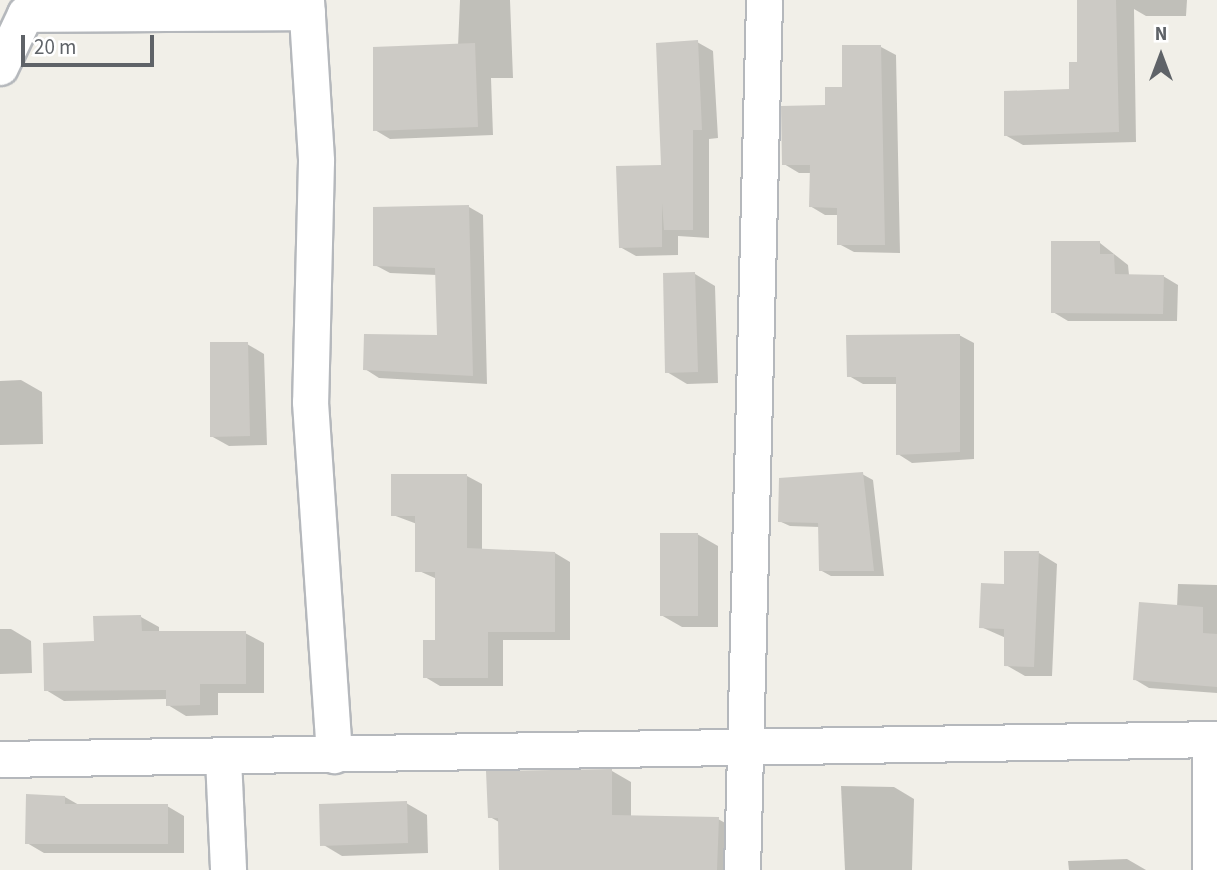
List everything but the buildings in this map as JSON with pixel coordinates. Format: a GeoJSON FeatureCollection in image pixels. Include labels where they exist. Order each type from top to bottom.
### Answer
{"type":"FeatureCollection","features":[{"type":"Feature","properties":{"kind":"street"},"geometry":{"type":"LineString","coordinates":[[742,870],[742,745],[764,0]]}},
{"type":"Feature","properties":{"kind":"street"},"geometry":{"type":"LineString","coordinates":[[0,67],[26,7],[306,6],[316,161],[310,402],[334,755]]}},
{"type":"Feature","properties":{"kind":"street"},"geometry":{"type":"LineString","coordinates":[[0,759],[223,758],[742,745],[1214,739],[1210,870]]}},
{"type":"Feature","properties":{"kind":"street"},"geometry":{"type":"LineString","coordinates":[[223,758],[229,870]]}}]}
